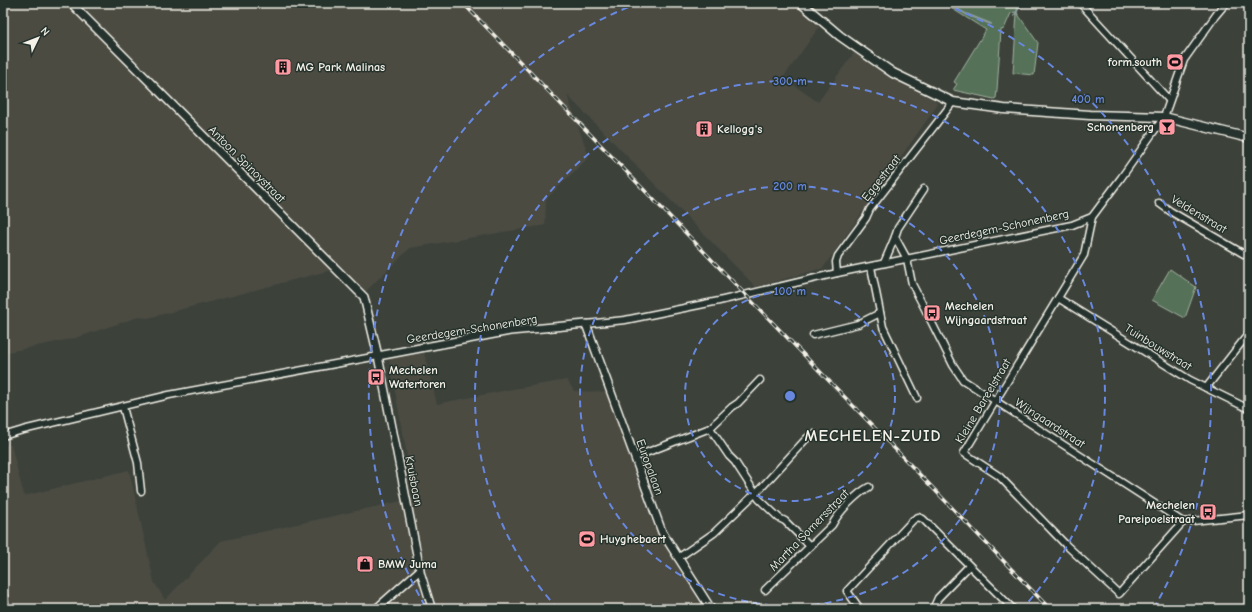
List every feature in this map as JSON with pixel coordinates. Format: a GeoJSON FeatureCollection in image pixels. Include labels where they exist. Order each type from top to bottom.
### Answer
{"type":"FeatureCollection","features":[{"type":"Feature","properties":{"kind":"main road"},"geometry":{"type":"LineString","coordinates":[[801,3],[840,36],[892,73],[953,102],[1004,109],[1074,114],[1164,116],[1249,138]]}},
{"type":"Feature","properties":{"kind":"street","name":"Antoon Spinoystraat"},"geometry":{"type":"LineString","coordinates":[[71,3],[364,297],[378,356]]}},
{"type":"Feature","properties":{"kind":"street"},"geometry":{"type":"LineString","coordinates":[[1080,3],[1169,100]]}},
{"type":"Feature","properties":{"kind":"street"},"geometry":{"type":"LineString","coordinates":[[1092,217],[1164,116],[1184,60],[1226,3]]}},
{"type":"Feature","properties":{"kind":"street","name":"Eggestraat"},"geometry":{"type":"LineString","coordinates":[[837,273],[836,262],[838,256],[866,218],[870,209],[953,102]]}},
{"type":"Feature","properties":{"kind":"street"},"geometry":{"type":"LineString","coordinates":[[884,263],[896,237],[898,228],[924,189]]}},
{"type":"Feature","properties":{"kind":"street","name":"Veldenstraat"},"geometry":{"type":"LineString","coordinates":[[1159,203],[1170,211],[1249,257]]}},
{"type":"Feature","properties":{"kind":"street","name":"Geerdegem-Schonenberg"},"geometry":{"type":"LineString","coordinates":[[3,436],[169,395],[510,331],[625,320],[719,301],[884,263],[1072,225],[1092,217]]}},
{"type":"Feature","properties":{"kind":"street","name":"Kleine Bareelstraat"},"geometry":{"type":"LineString","coordinates":[[1092,217],[1084,255],[964,453],[999,476],[1065,544],[1119,594],[1183,522]]}},
{"type":"Feature","properties":{"kind":"street","name":"Wijngaardstraat"},"geometry":{"type":"LineString","coordinates":[[896,237],[906,259],[912,284],[926,308],[953,365],[963,380],[1183,522]]}},
{"type":"Feature","properties":{"kind":"street"},"geometry":{"type":"LineString","coordinates":[[871,267],[883,328],[917,398]]}},
{"type":"Feature","properties":{"kind":"street","name":"Tuinbouwstraat"},"geometry":{"type":"LineString","coordinates":[[1058,298],[1190,380],[1249,409]]}},
{"type":"Feature","properties":{"kind":"street"},"geometry":{"type":"LineString","coordinates":[[813,335],[858,324],[880,313]]}},
{"type":"Feature","properties":{"kind":"street","name":"Europalaan"},"geometry":{"type":"LineString","coordinates":[[586,324],[662,532],[711,609]]}},
{"type":"Feature","properties":{"kind":"street"},"geometry":{"type":"LineString","coordinates":[[1206,388],[1249,333]]}},
{"type":"Feature","properties":{"kind":"street","name":"Kruisbaan"},"geometry":{"type":"LineString","coordinates":[[378,356],[420,570],[432,609]]}},
{"type":"Feature","properties":{"kind":"street"},"geometry":{"type":"LineString","coordinates":[[635,457],[710,428],[738,403],[760,380]]}},
{"type":"Feature","properties":{"kind":"street"},"geometry":{"type":"LineString","coordinates":[[124,407],[138,463],[141,491]]}},
{"type":"Feature","properties":{"kind":"street"},"geometry":{"type":"LineString","coordinates":[[710,428],[729,456],[735,462],[754,493],[778,518],[785,521],[810,546]]}},
{"type":"Feature","properties":{"kind":"street"},"geometry":{"type":"LineString","coordinates":[[678,558],[714,533],[776,472],[801,444],[814,434]]}},
{"type":"Feature","properties":{"kind":"street","name":"Martha Somersstraat"},"geometry":{"type":"LineString","coordinates":[[765,590],[832,525],[835,518],[869,487]]}},
{"type":"Feature","properties":{"kind":"street"},"geometry":{"type":"LineString","coordinates":[[1183,522],[1249,515]]}},
{"type":"Feature","properties":{"kind":"street"},"geometry":{"type":"LineString","coordinates":[[860,609],[847,591],[914,520],[918,518],[923,519],[1013,609]]}},
{"type":"Feature","properties":{"kind":"street"},"geometry":{"type":"LineString","coordinates":[[933,609],[938,598],[969,566]]}},
{"type":"Feature","properties":{"kind":"street"},"geometry":{"type":"LineString","coordinates":[[376,609],[420,570]]}},
{"type":"Feature","properties":{"kind":"street"},"geometry":{"type":"LineString","coordinates":[[3,593],[6,609]]}},
{"type":"Feature","properties":{"kind":"shaded area"},"geometry":{"type":"Polygon","coordinates":[[[3,3],[794,3],[819,27],[783,78],[818,102],[854,53],[888,76],[937,102],[936,107],[823,268],[756,287],[567,95],[589,157],[546,199],[545,225],[410,248],[366,291],[339,268],[148,318],[138,317],[75,338],[3,353],[3,3]]]}},
{"type":"Feature","properties":{"kind":"shaded area"},"geometry":{"type":"Polygon","coordinates":[[[424,353],[437,404],[567,380],[574,391],[606,392],[654,527],[704,609],[8,609],[3,585],[3,446],[11,445],[24,496],[129,470],[154,582],[165,600],[221,541],[415,498],[389,359],[424,353]]]}},
{"type":"Feature","properties":{"kind":"green space"},"geometry":{"type":"Polygon","coordinates":[[[943,3],[1025,3],[1016,12],[1011,13],[1004,29],[1001,30],[996,98],[994,99],[953,90],[957,84],[954,82],[986,30],[943,3]]]}},
{"type":"Feature","properties":{"kind":"green space"},"geometry":{"type":"Polygon","coordinates":[[[1017,13],[1038,43],[1034,75],[1013,73],[1017,13]]]}},
{"type":"Feature","properties":{"kind":"green space"},"geometry":{"type":"Polygon","coordinates":[[[1170,269],[1196,287],[1185,318],[1152,300],[1170,269]]]}},
{"type":"Feature","properties":{"kind":"waterway"},"geometry":{"type":"LineString","coordinates":[[947,3],[966,14],[991,24]]}},
{"type":"Feature","properties":{"kind":"waterway"},"geometry":{"type":"LineString","coordinates":[[1014,16],[1017,12],[1019,3]]}},
{"type":"Feature","properties":{"kind":"railway"},"geometry":{"type":"LineString","coordinates":[[463,3],[1050,609]]}},
{"type":"Feature","properties":{"kind":"place","name":"form.south"},"geometry":{"type":"Point","coordinates":[1175,62]}},
{"type":"Feature","properties":{"kind":"place","name":"MG Park Malinas"},"geometry":{"type":"Point","coordinates":[283,67]}},
{"type":"Feature","properties":{"kind":"place","name":"Schonenberg"},"geometry":{"type":"Point","coordinates":[1167,127]}},
{"type":"Feature","properties":{"kind":"place","name":"Kellogg's"},"geometry":{"type":"Point","coordinates":[704,129]}},
{"type":"Feature","properties":{"kind":"place","name":"Mechelen Wijngaardstraat"},"geometry":{"type":"Point","coordinates":[932,313]}},
{"type":"Feature","properties":{"kind":"place","name":"Mechelen Watertoren"},"geometry":{"type":"Point","coordinates":[376,377]}},
{"type":"Feature","properties":{"kind":"place","name":"Mechelen Pareipoelstraat"},"geometry":{"type":"Point","coordinates":[1208,512]}},
{"type":"Feature","properties":{"kind":"place","name":"Huyghebaert"},"geometry":{"type":"Point","coordinates":[587,539]}},
{"type":"Feature","properties":{"kind":"place","name":"BMW Juma"},"geometry":{"type":"Point","coordinates":[365,564]}},
{"type":"Feature","properties":{"kind":"district","name":"MECHELEN-ZUID"},"geometry":{"type":"Point","coordinates":[873,435]}}]}
